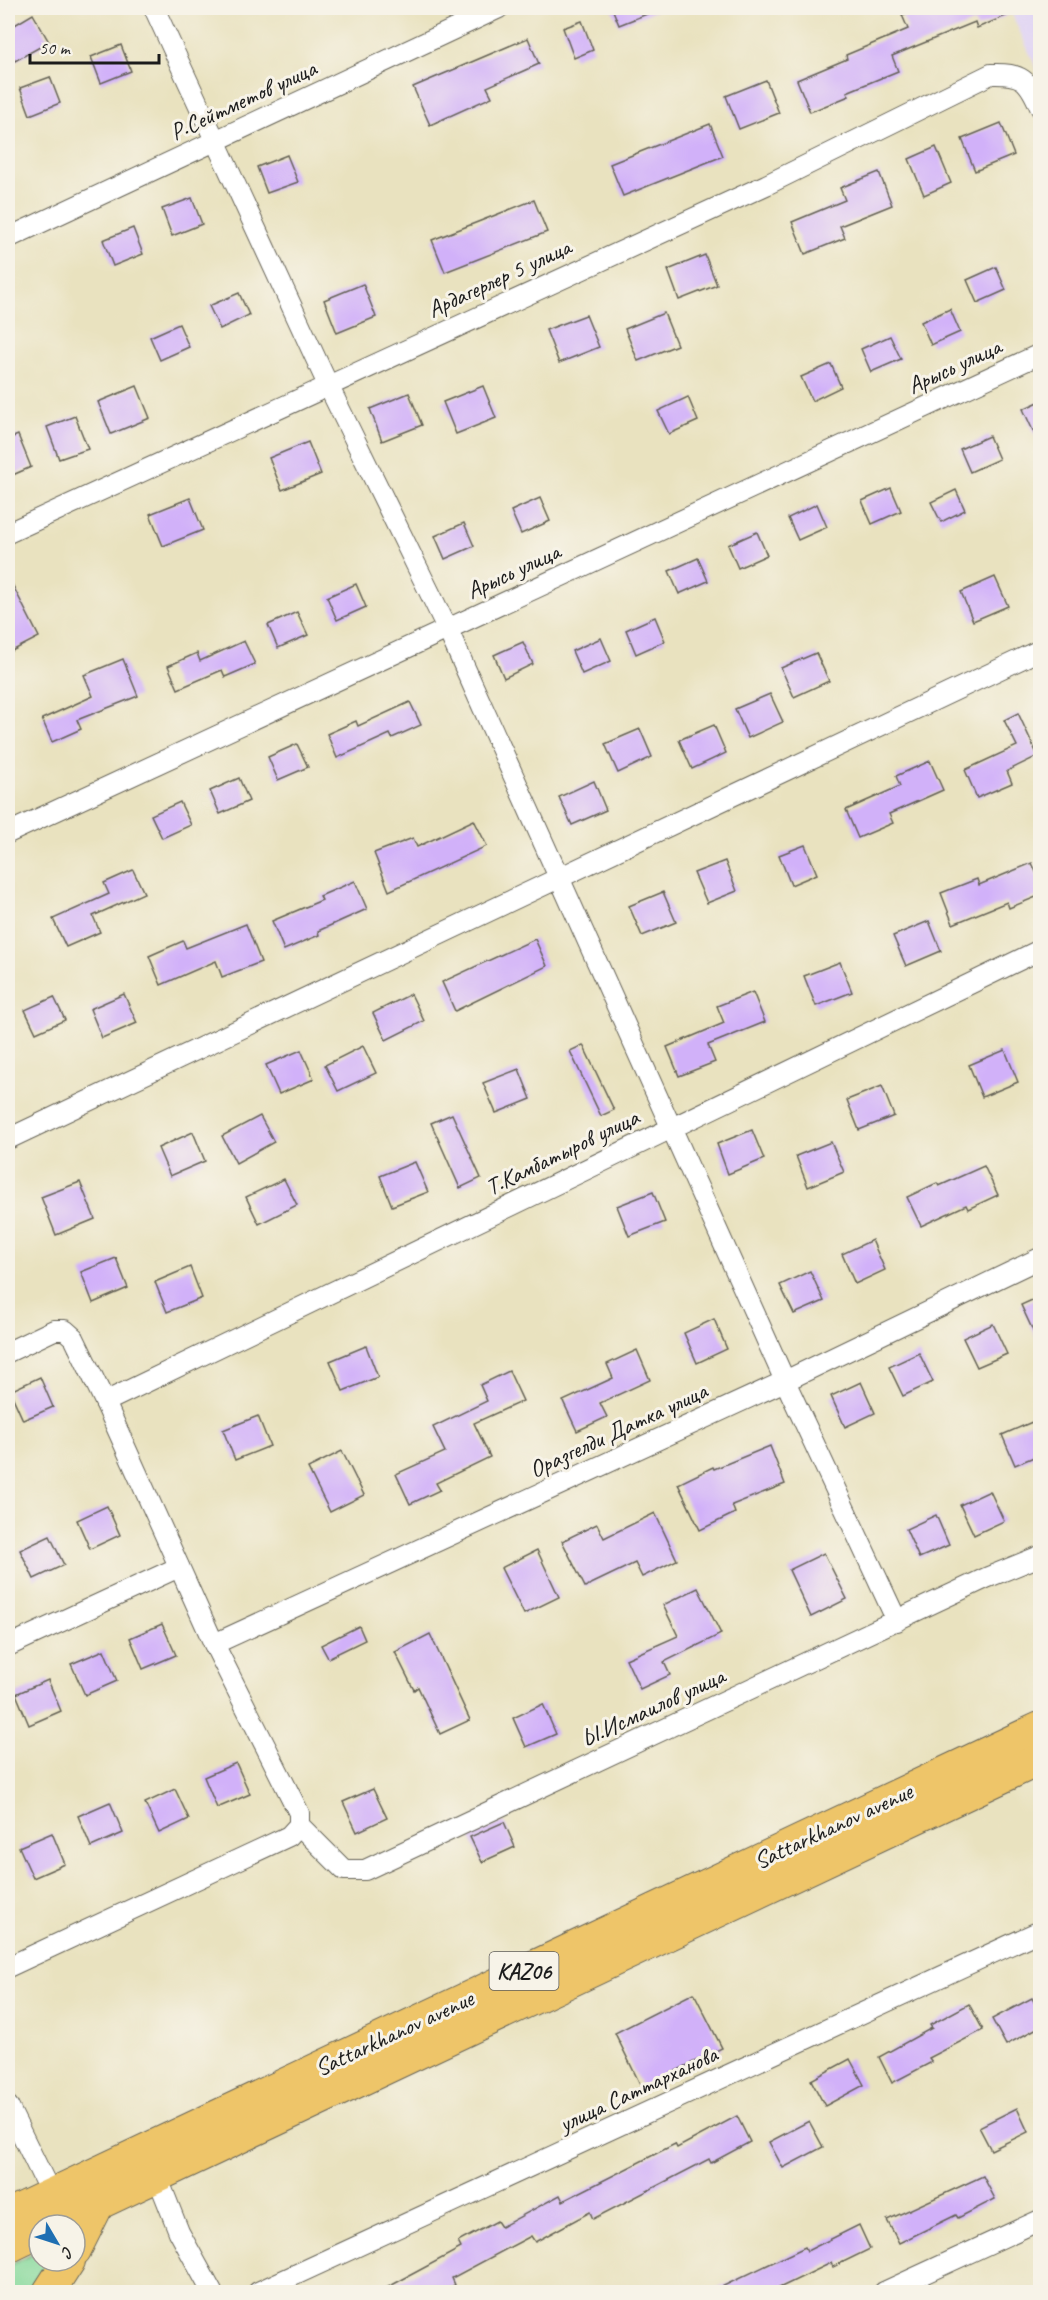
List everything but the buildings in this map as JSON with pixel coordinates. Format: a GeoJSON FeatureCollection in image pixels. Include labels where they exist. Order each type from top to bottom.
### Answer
{"type":"FeatureCollection","features":[{"type":"Feature","properties":{"kind":"main road","name":"Sattarkhanov avenue"},"geometry":{"type":"LineString","coordinates":[[79,2213],[1031,1749]]}},
{"type":"Feature","properties":{"kind":"main road","name":"Sattarkhanov avenue"},"geometry":{"type":"LineString","coordinates":[[8,2215],[1031,1749]]}},
{"type":"Feature","properties":{"kind":"main road"},"geometry":{"type":"LineString","coordinates":[[87,2226],[98,2204]]}},
{"type":"Feature","properties":{"kind":"main road"},"geometry":{"type":"LineString","coordinates":[[8,2247],[27,2238]]}},
{"type":"Feature","properties":{"kind":"main road"},"geometry":{"type":"LineString","coordinates":[[49,2292],[61,2273]]}},
{"type":"Feature","properties":{"kind":"street"},"geometry":{"type":"LineString","coordinates":[[154,8],[328,385],[448,630],[673,1127],[785,1381],[897,1621]]}},
{"type":"Feature","properties":{"kind":"street","name":"Р.Сейтметов улица"},"geometry":{"type":"LineString","coordinates":[[8,238],[499,8]]}},
{"type":"Feature","properties":{"kind":"street","name":"Ардагерлер 5 улица"},"geometry":{"type":"LineString","coordinates":[[8,533],[766,185],[991,74],[1013,73],[1031,84],[1041,106]]}},
{"type":"Feature","properties":{"kind":"street","name":"Арысь улица"},"geometry":{"type":"LineString","coordinates":[[8,833],[1041,354]]}},
{"type":"Feature","properties":{"kind":"street"},"geometry":{"type":"LineString","coordinates":[[8,1139],[1041,650]]}},
{"type":"Feature","properties":{"kind":"street","name":"Т.Камбатыров улица"},"geometry":{"type":"LineString","coordinates":[[105,1401],[1041,950]]}},
{"type":"Feature","properties":{"kind":"street","name":"Оразгелди Датка улица"},"geometry":{"type":"LineString","coordinates":[[214,1644],[785,1381],[1041,1258]]}},
{"type":"Feature","properties":{"kind":"street"},"geometry":{"type":"LineString","coordinates":[[8,1352],[54,1330],[65,1330],[74,1338],[105,1401],[214,1644],[299,1813],[299,1825],[289,1836],[8,1967]]}},
{"type":"Feature","properties":{"kind":"street","name":"Ы.Исмаилов улица"},"geometry":{"type":"LineString","coordinates":[[299,1825],[344,1870],[365,1870],[986,1578],[1041,1556]]}},
{"type":"Feature","properties":{"kind":"street"},"geometry":{"type":"LineString","coordinates":[[8,1646],[179,1567]]}},
{"type":"Feature","properties":{"kind":"street","name":"улица Саттарханова"},"geometry":{"type":"LineString","coordinates":[[258,2292],[1041,1931]]}},
{"type":"Feature","properties":{"kind":"street"},"geometry":{"type":"LineString","coordinates":[[8,2106],[51,2194]]}},
{"type":"Feature","properties":{"kind":"street"},"geometry":{"type":"LineString","coordinates":[[157,2176],[179,2232],[212,2292]]}},
{"type":"Feature","properties":{"kind":"street"},"geometry":{"type":"LineString","coordinates":[[884,2292],[1041,2220]]}},
{"type":"Feature","properties":{"kind":"shaded area"},"geometry":{"type":"Polygon","coordinates":[[[1009,8],[1040,8],[1040,77],[1017,25],[1009,8]]]}},
{"type":"Feature","properties":{"kind":"green space"},"geometry":{"type":"Polygon","coordinates":[[[27,2257],[27,2273],[59,2273],[61,2292],[8,2292],[8,2266],[27,2257]]]}}]}
